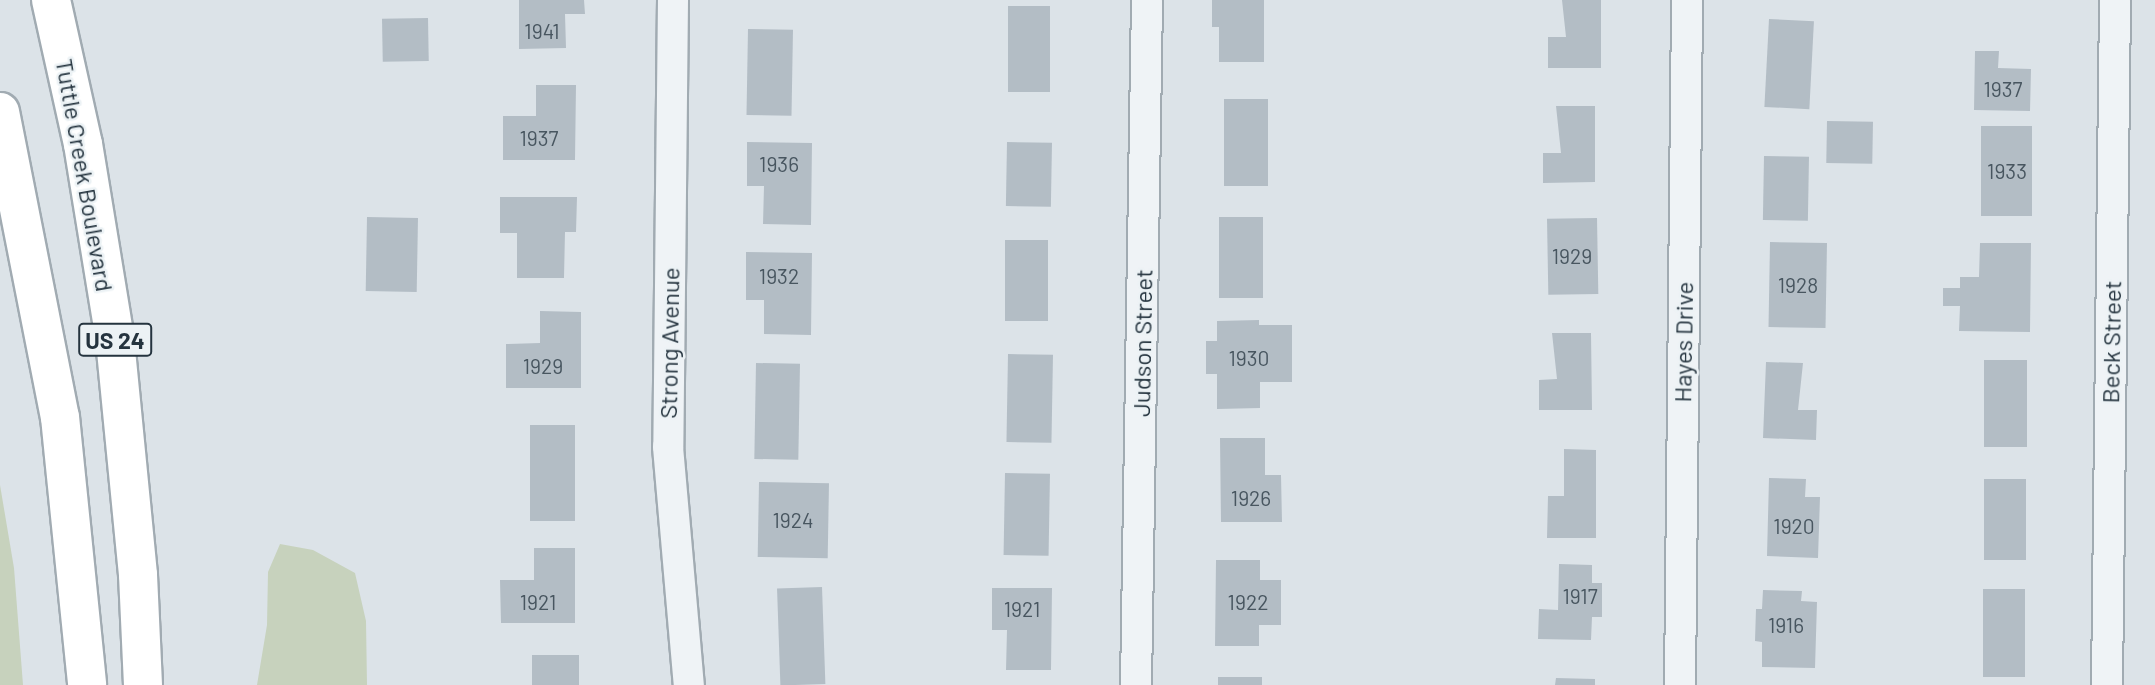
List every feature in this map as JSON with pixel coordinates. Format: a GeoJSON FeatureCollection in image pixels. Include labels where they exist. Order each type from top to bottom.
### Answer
{"type":"FeatureCollection","features":[{"type":"Feature","properties":{"kind":"highway","name":"Tuttle Creek Boulevard"},"geometry":{"type":"LineString","coordinates":[[51,0],[83,144],[115,340],[138,575],[143,685]]}},
{"type":"Feature","properties":{"kind":"highway","name":"US 24"},"geometry":{"type":"LineString","coordinates":[[0,112],[60,417],[81,589],[87,685]]}},
{"type":"Feature","properties":{"kind":"street","name":"Strong Avenue"},"geometry":{"type":"LineString","coordinates":[[673,0],[668,447],[689,685]]}},
{"type":"Feature","properties":{"kind":"street","name":"Judson Street"},"geometry":{"type":"LineString","coordinates":[[1136,685],[1147,0]]}},
{"type":"Feature","properties":{"kind":"street","name":"Hayes Drive"},"geometry":{"type":"LineString","coordinates":[[1680,685],[1687,0]]}},
{"type":"Feature","properties":{"kind":"street","name":"Beck Street"},"geometry":{"type":"LineString","coordinates":[[2107,685],[2115,0]]}},
{"type":"Feature","properties":{"kind":"green space"},"geometry":{"type":"Polygon","coordinates":[[[0,485],[14,568],[23,685],[0,685],[0,485]]]}},
{"type":"Feature","properties":{"kind":"green space"},"geometry":{"type":"Polygon","coordinates":[[[280,544],[313,550],[355,573],[366,621],[367,685],[257,685],[267,625],[268,572],[280,544]]]}},
{"type":"Feature","properties":{"kind":"building"},"geometry":{"type":"Polygon","coordinates":[[[519,0],[584,0],[585,14],[565,14],[566,48],[519,49],[519,0]]]}},
{"type":"Feature","properties":{"kind":"building"},"geometry":{"type":"Polygon","coordinates":[[[1212,0],[1264,0],[1264,62],[1219,62],[1219,27],[1212,27],[1212,0]]]}},
{"type":"Feature","properties":{"kind":"building"},"geometry":{"type":"Polygon","coordinates":[[[1562,0],[1601,0],[1601,68],[1548,68],[1548,37],[1566,37],[1562,0]]]}},
{"type":"Feature","properties":{"kind":"building"},"geometry":{"type":"Polygon","coordinates":[[[1008,6],[1050,6],[1050,92],[1008,92],[1008,6]]]}},
{"type":"Feature","properties":{"kind":"building"},"geometry":{"type":"Polygon","coordinates":[[[428,18],[429,61],[383,62],[382,19],[428,18]]]}},
{"type":"Feature","properties":{"kind":"building"},"geometry":{"type":"Polygon","coordinates":[[[1769,19],[1814,21],[1809,109],[1764,107],[1769,19]]]}},
{"type":"Feature","properties":{"kind":"building"},"geometry":{"type":"Polygon","coordinates":[[[748,29],[793,30],[791,116],[746,115],[748,29]]]}},
{"type":"Feature","properties":{"kind":"building"},"geometry":{"type":"Polygon","coordinates":[[[1975,51],[1999,51],[1998,68],[2031,69],[2030,111],[1974,110],[1975,51]]]}},
{"type":"Feature","properties":{"kind":"building"},"geometry":{"type":"Polygon","coordinates":[[[536,85],[576,85],[575,160],[503,160],[503,116],[536,116],[536,85]]]}},
{"type":"Feature","properties":{"kind":"building"},"geometry":{"type":"Polygon","coordinates":[[[1224,99],[1268,99],[1268,186],[1224,186],[1224,99]]]}},
{"type":"Feature","properties":{"kind":"building"},"geometry":{"type":"Polygon","coordinates":[[[1556,106],[1595,106],[1595,182],[1543,183],[1543,153],[1561,153],[1556,106]]]}},
{"type":"Feature","properties":{"kind":"building"},"geometry":{"type":"Polygon","coordinates":[[[1827,121],[1873,122],[1872,164],[1826,163],[1827,121]]]}},
{"type":"Feature","properties":{"kind":"building"},"geometry":{"type":"Polygon","coordinates":[[[1981,126],[2032,126],[2032,216],[1981,216],[1981,126]]]}},
{"type":"Feature","properties":{"kind":"building"},"geometry":{"type":"Polygon","coordinates":[[[747,142],[812,143],[811,225],[763,224],[764,186],[747,186],[747,142]]]}},
{"type":"Feature","properties":{"kind":"building"},"geometry":{"type":"Polygon","coordinates":[[[1007,142],[1052,143],[1051,207],[1006,206],[1007,142]]]}},
{"type":"Feature","properties":{"kind":"building"},"geometry":{"type":"Polygon","coordinates":[[[1764,156],[1809,157],[1808,221],[1763,220],[1764,156]]]}},
{"type":"Feature","properties":{"kind":"building"},"geometry":{"type":"Polygon","coordinates":[[[500,197],[577,197],[576,232],[565,232],[564,278],[517,278],[517,233],[500,233],[500,197]]]}},
{"type":"Feature","properties":{"kind":"building"},"geometry":{"type":"Polygon","coordinates":[[[367,217],[418,218],[417,292],[366,291],[367,217]]]}},
{"type":"Feature","properties":{"kind":"building"},"geometry":{"type":"Polygon","coordinates":[[[1219,217],[1263,217],[1263,298],[1219,298],[1219,217]]]}},
{"type":"Feature","properties":{"kind":"building"},"geometry":{"type":"Polygon","coordinates":[[[1597,218],[1598,294],[1548,295],[1547,219],[1597,218]]]}},
{"type":"Feature","properties":{"kind":"building"},"geometry":{"type":"Polygon","coordinates":[[[1005,240],[1048,240],[1048,321],[1005,321],[1005,240]]]}},
{"type":"Feature","properties":{"kind":"building"},"geometry":{"type":"Polygon","coordinates":[[[1770,242],[1827,243],[1826,328],[1769,327],[1770,242]]]}},
{"type":"Feature","properties":{"kind":"building"},"geometry":{"type":"Polygon","coordinates":[[[1980,243],[2031,243],[2030,332],[1959,331],[1960,306],[1943,306],[1943,288],[1960,288],[1960,277],[1979,277],[1980,243]]]}},
{"type":"Feature","properties":{"kind":"building"},"geometry":{"type":"Polygon","coordinates":[[[746,252],[812,253],[811,335],[764,334],[764,300],[746,300],[746,252]]]}},
{"type":"Feature","properties":{"kind":"building"},"geometry":{"type":"Polygon","coordinates":[[[540,311],[581,312],[581,388],[506,388],[506,344],[540,343],[540,311]]]}},
{"type":"Feature","properties":{"kind":"building"},"geometry":{"type":"Polygon","coordinates":[[[1259,320],[1259,325],[1292,325],[1292,382],[1260,382],[1260,408],[1217,409],[1217,374],[1206,374],[1206,341],[1217,341],[1217,321],[1259,320]]]}},
{"type":"Feature","properties":{"kind":"building"},"geometry":{"type":"Polygon","coordinates":[[[1552,333],[1591,333],[1592,410],[1539,410],[1539,380],[1557,379],[1552,333]]]}},
{"type":"Feature","properties":{"kind":"building"},"geometry":{"type":"Polygon","coordinates":[[[1008,354],[1053,355],[1051,443],[1006,442],[1008,354]]]}},
{"type":"Feature","properties":{"kind":"building"},"geometry":{"type":"Polygon","coordinates":[[[1984,360],[2027,360],[2027,447],[1984,447],[1984,360]]]}},
{"type":"Feature","properties":{"kind":"building"},"geometry":{"type":"Polygon","coordinates":[[[1766,362],[1803,363],[1798,410],[1817,410],[1816,440],[1763,438],[1766,362]]]}},
{"type":"Feature","properties":{"kind":"building"},"geometry":{"type":"Polygon","coordinates":[[[756,363],[800,364],[798,460],[754,459],[756,363]]]}},
{"type":"Feature","properties":{"kind":"building"},"geometry":{"type":"Polygon","coordinates":[[[530,425],[575,425],[575,521],[530,521],[530,425]]]}},
{"type":"Feature","properties":{"kind":"building"},"geometry":{"type":"Polygon","coordinates":[[[1220,438],[1265,438],[1265,475],[1281,475],[1282,522],[1221,522],[1220,438]]]}},
{"type":"Feature","properties":{"kind":"building"},"geometry":{"type":"Polygon","coordinates":[[[1564,449],[1596,450],[1596,538],[1547,538],[1548,496],[1564,496],[1564,449]]]}},
{"type":"Feature","properties":{"kind":"building"},"geometry":{"type":"Polygon","coordinates":[[[1005,473],[1050,474],[1049,556],[1004,555],[1005,473]]]}},
{"type":"Feature","properties":{"kind":"building"},"geometry":{"type":"Polygon","coordinates":[[[1769,478],[1806,479],[1805,497],[1820,497],[1818,558],[1767,556],[1769,478]]]}},
{"type":"Feature","properties":{"kind":"building"},"geometry":{"type":"Polygon","coordinates":[[[1984,479],[2026,479],[2026,560],[1984,560],[1984,479]]]}},
{"type":"Feature","properties":{"kind":"building"},"geometry":{"type":"Polygon","coordinates":[[[759,482],[829,483],[828,558],[758,557],[759,482]]]}},
{"type":"Feature","properties":{"kind":"building"},"geometry":{"type":"Polygon","coordinates":[[[534,548],[575,548],[575,623],[501,623],[500,580],[534,580],[534,548]]]}},
{"type":"Feature","properties":{"kind":"building"},"geometry":{"type":"Polygon","coordinates":[[[1216,560],[1260,560],[1260,580],[1281,580],[1281,625],[1259,625],[1259,646],[1215,646],[1216,560]]]}},
{"type":"Feature","properties":{"kind":"building"},"geometry":{"type":"Polygon","coordinates":[[[1559,564],[1592,565],[1592,583],[1602,583],[1602,617],[1592,617],[1591,640],[1538,639],[1539,609],[1558,610],[1559,564]]]}},
{"type":"Feature","properties":{"kind":"building"},"geometry":{"type":"Polygon","coordinates":[[[822,587],[825,684],[780,685],[777,589],[822,587]]]}},
{"type":"Feature","properties":{"kind":"building"},"geometry":{"type":"Polygon","coordinates":[[[992,588],[1052,588],[1051,670],[1006,670],[1007,630],[992,630],[992,588]]]}},
{"type":"Feature","properties":{"kind":"building"},"geometry":{"type":"Polygon","coordinates":[[[1983,589],[2025,589],[2025,677],[1983,677],[1983,589]]]}},
{"type":"Feature","properties":{"kind":"building"},"geometry":{"type":"Polygon","coordinates":[[[1763,590],[1802,591],[1801,601],[1817,602],[1815,668],[1762,667],[1762,642],[1755,641],[1756,609],[1762,609],[1763,590]]]}},
{"type":"Feature","properties":{"kind":"building"},"geometry":{"type":"Polygon","coordinates":[[[532,655],[579,655],[579,685],[532,685],[532,655]]]}},
{"type":"Feature","properties":{"kind":"building"},"geometry":{"type":"Polygon","coordinates":[[[1218,677],[1262,677],[1262,685],[1218,685],[1218,677]]]}},
{"type":"Feature","properties":{"kind":"building"},"geometry":{"type":"Polygon","coordinates":[[[1556,678],[1595,679],[1595,685],[1555,685],[1556,678]]]}}]}
